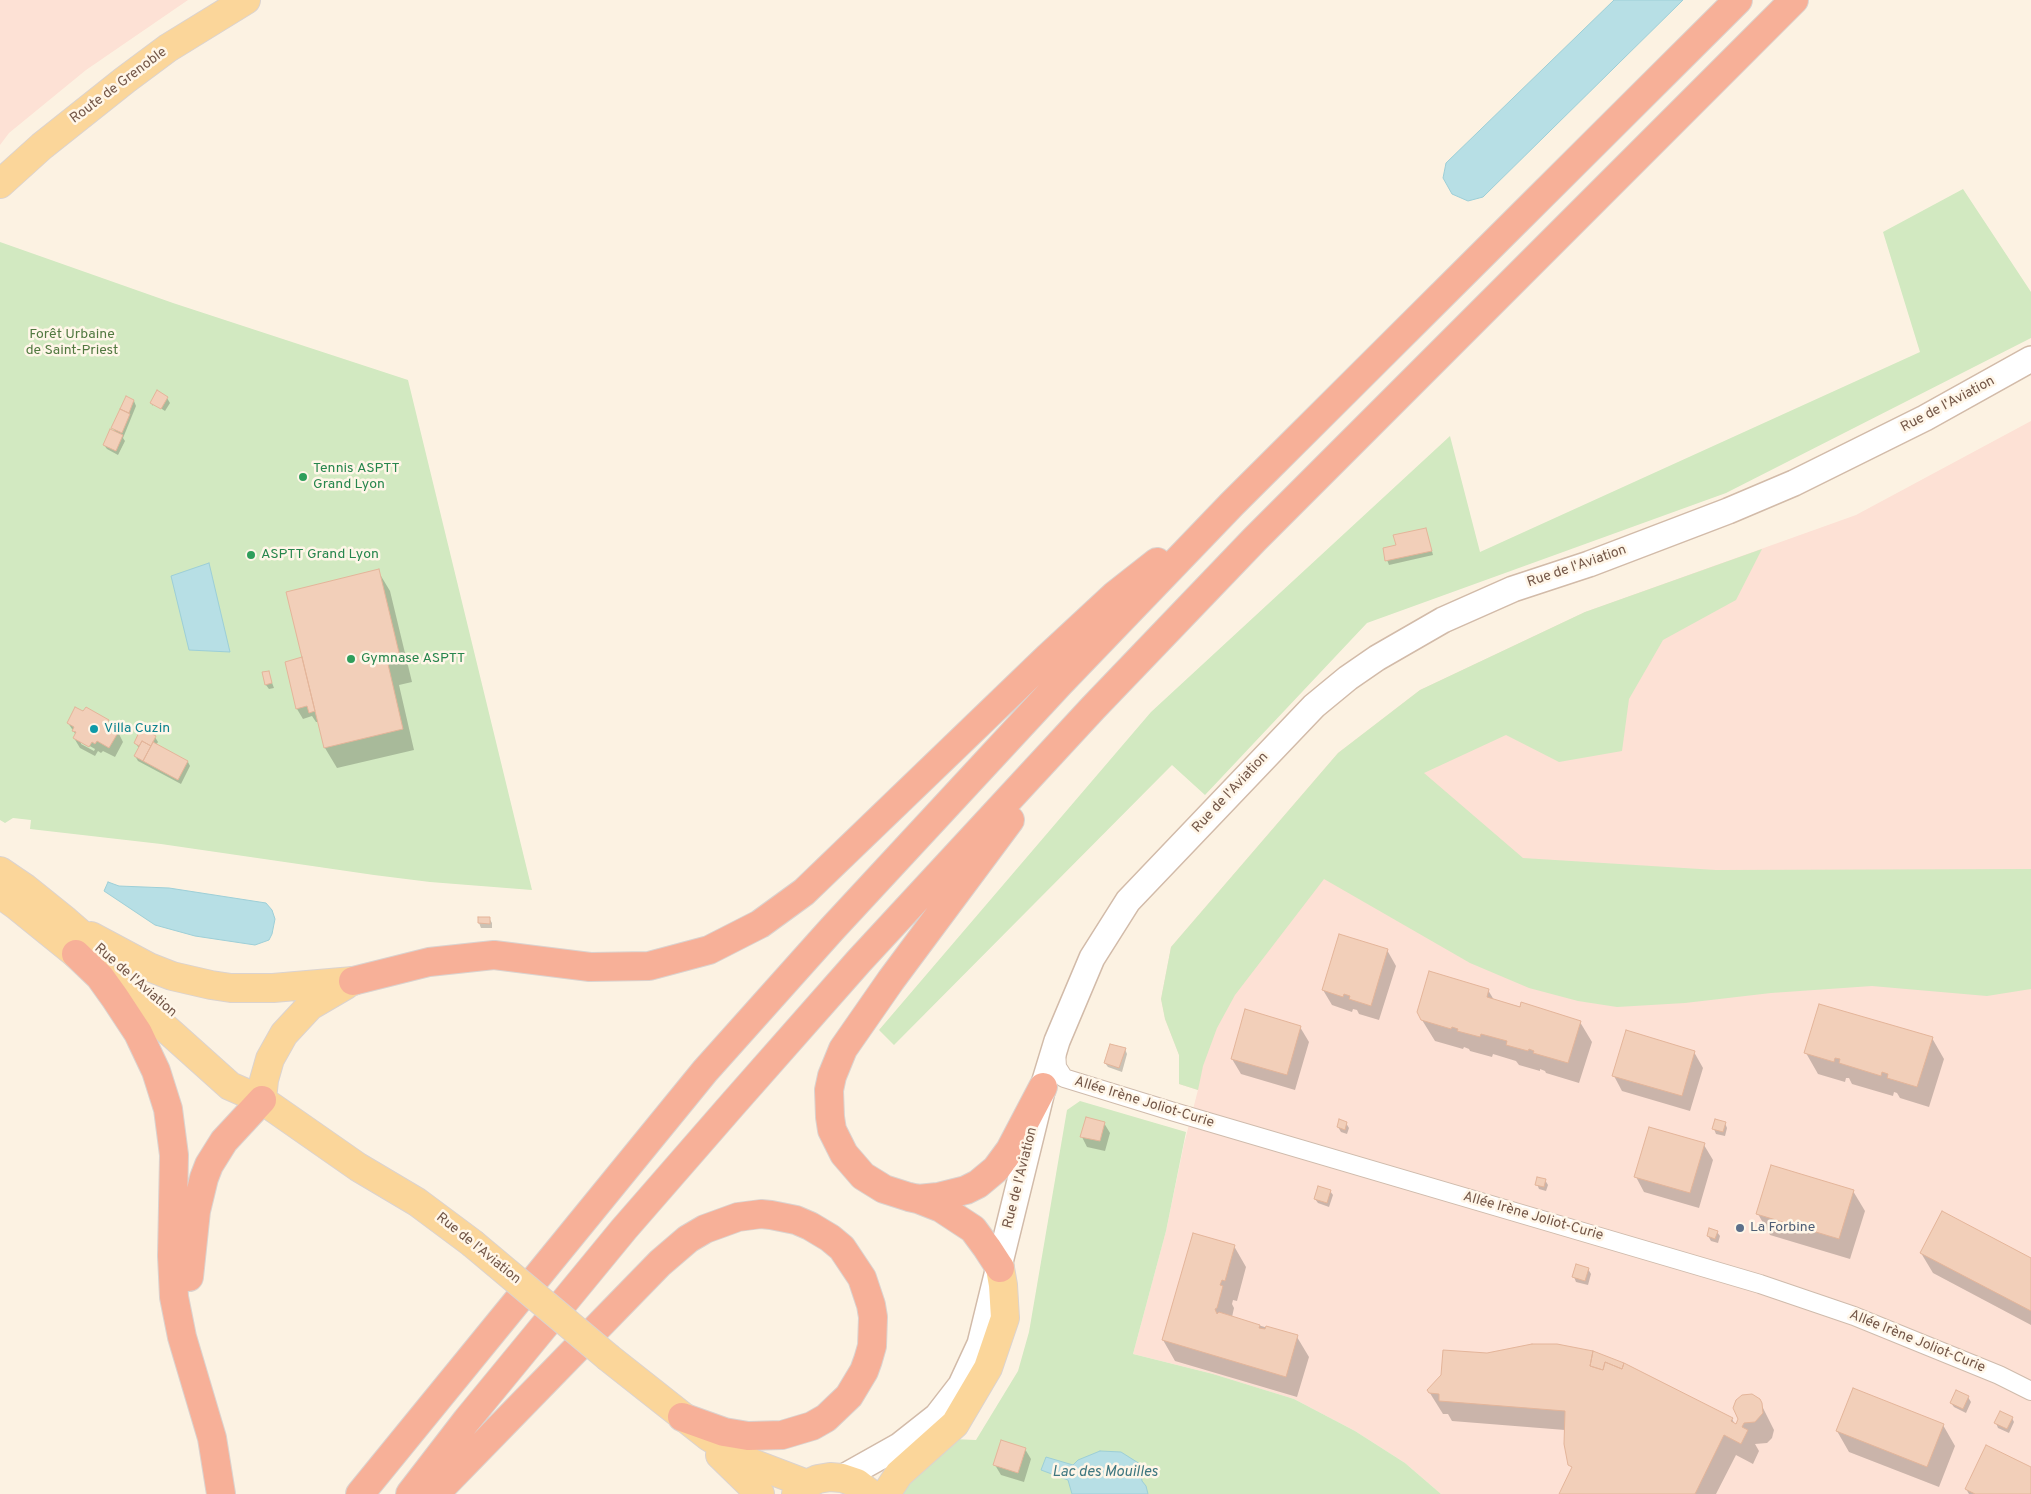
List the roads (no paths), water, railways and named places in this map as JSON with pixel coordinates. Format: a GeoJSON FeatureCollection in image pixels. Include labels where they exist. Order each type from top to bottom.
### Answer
{"type":"FeatureCollection","features":[{"type":"Feature","properties":{"kind":"highway"},"geometry":{"type":"LineString","coordinates":[[360,1494],[704,1071],[839,922],[1060,683],[1232,504],[1738,0]]}},
{"type":"Feature","properties":{"kind":"highway"},"geometry":{"type":"LineString","coordinates":[[410,1494],[467,1420],[618,1236],[859,961],[1093,708],[1255,539],[1794,0]]}},
{"type":"Feature","properties":{"kind":"highway"},"geometry":{"type":"LineString","coordinates":[[353,981],[429,962],[494,955],[590,967],[649,966],[709,950],[760,924],[804,892],[1115,595],[1232,504]]}},
{"type":"Feature","properties":{"kind":"highway"},"geometry":{"type":"LineString","coordinates":[[1000,1268],[988,1248],[972,1229],[941,1208],[898,1194],[872,1182],[854,1167],[844,1154],[832,1130],[829,1090],[832,1076],[843,1049],[874,1004],[1093,708]]}},
{"type":"Feature","properties":{"kind":"highway"},"geometry":{"type":"LineString","coordinates":[[76,954],[100,978],[127,1016],[147,1050],[166,1103],[174,1155],[173,1282],[182,1337],[216,1455],[220,1494]]}},
{"type":"Feature","properties":{"kind":"highway"},"geometry":{"type":"LineString","coordinates":[[918,1199],[954,1194],[978,1184],[988,1177],[1010,1150],[1054,1082]]}},
{"type":"Feature","properties":{"kind":"highway"},"geometry":{"type":"LineString","coordinates":[[194,1375],[189,1277],[193,1230],[200,1194],[204,1178],[216,1152],[231,1132],[262,1100]]}},
{"type":"Feature","properties":{"kind":"highway"},"geometry":{"type":"LineString","coordinates":[[435,1494],[660,1263],[688,1239],[705,1229],[738,1217],[761,1214],[796,1220],[830,1238],[842,1248],[862,1278],[873,1316],[872,1346],[868,1360],[858,1383],[849,1396],[826,1418],[812,1426],[782,1435],[748,1436],[724,1432],[682,1417]]}},
{"type":"Feature","properties":{"kind":"main road","name":"Route de Grenoble"},"geometry":{"type":"LineString","coordinates":[[0,184],[42,146],[124,80],[168,48],[246,0]]}},
{"type":"Feature","properties":{"kind":"main road","name":"Rue de l'Aviation"},"geometry":{"type":"LineString","coordinates":[[0,871],[66,920],[240,1071],[262,1100]]}},
{"type":"Feature","properties":{"kind":"main road","name":"Rue de l'Aviation"},"geometry":{"type":"LineString","coordinates":[[0,894],[144,1008],[230,1086],[262,1100],[358,1167],[417,1202],[472,1243],[682,1417],[709,1437],[801,1489]]}},
{"type":"Feature","properties":{"kind":"main road"},"geometry":{"type":"LineString","coordinates":[[66,920],[132,959],[172,976],[194,982],[231,988],[250,988],[291,987],[353,981]]}},
{"type":"Feature","properties":{"kind":"main road"},"geometry":{"type":"LineString","coordinates":[[262,1100],[264,1080],[270,1059],[284,1034],[310,1006],[353,981]]}},
{"type":"Feature","properties":{"kind":"main road"},"geometry":{"type":"LineString","coordinates":[[1000,1268],[1004,1285],[1005,1318]]}},
{"type":"Feature","properties":{"kind":"main road","name":"Rue de l'Aviation"},"geometry":{"type":"LineString","coordinates":[[886,1494],[899,1474],[955,1424],[988,1368],[1005,1318]]}},
{"type":"Feature","properties":{"kind":"main road","name":"Rue de l'Aviation"},"geometry":{"type":"LineString","coordinates":[[682,1417],[760,1494]]}},
{"type":"Feature","properties":{"kind":"main road"},"geometry":{"type":"LineString","coordinates":[[801,1489],[818,1479],[830,1477],[842,1478],[857,1483],[871,1494]]}},
{"type":"Feature","properties":{"kind":"street","name":"Rue de l'Aviation"},"geometry":{"type":"LineString","coordinates":[[1005,1318],[1034,1187],[1054,1082],[1057,1041],[1092,958],[1128,901],[1314,706],[1348,678],[1409,638],[1486,600],[1657,539],[1728,512],[1794,483],[1925,418],[2031,359]]}},
{"type":"Feature","properties":{"kind":"street","name":"Rue de l'Aviation"},"geometry":{"type":"LineString","coordinates":[[842,1478],[899,1446],[937,1416],[961,1385],[980,1344],[1054,1082],[1101,974],[1128,925],[1176,852]]}},
{"type":"Feature","properties":{"kind":"street","name":"Allée Irène Joliot-Curie"},"geometry":{"type":"LineString","coordinates":[[1054,1082],[1171,1112],[1760,1284],[1854,1316],[1999,1375],[2031,1391]]}},
{"type":"Feature","properties":{"kind":"water"},"geometry":{"type":"Polygon","coordinates":[[[1614,0],[1683,0],[1483,197],[1468,201],[1452,194],[1443,178],[1446,163],[1614,0]]]}},
{"type":"Feature","properties":{"kind":"water"},"geometry":{"type":"Polygon","coordinates":[[[209,563],[230,652],[189,650],[171,576],[209,563]]]}},
{"type":"Feature","properties":{"kind":"water"},"geometry":{"type":"Polygon","coordinates":[[[108,882],[119,886],[169,888],[266,903],[272,910],[275,919],[272,934],[269,940],[255,945],[195,936],[155,925],[104,891],[108,882]]]}},
{"type":"Feature","properties":{"kind":"water","name":"Lac des Mouilles"},"geometry":{"type":"Polygon","coordinates":[[[1100,1451],[1121,1452],[1140,1464],[1142,1481],[1146,1486],[1148,1494],[1072,1494],[1068,1480],[1041,1470],[1046,1457],[1073,1465],[1078,1460],[1100,1451]]]}},
{"type":"Feature","properties":{"kind":"place","name":"Tennis ASPTT Grand Lyon"},"geometry":{"type":"Point","coordinates":[303,477]}},
{"type":"Feature","properties":{"kind":"place","name":"ASPTT Grand Lyon"},"geometry":{"type":"Point","coordinates":[251,555]}},
{"type":"Feature","properties":{"kind":"place","name":"Gymnase ASPTT"},"geometry":{"type":"Point","coordinates":[351,659]}},
{"type":"Feature","properties":{"kind":"place","name":"Villa Cuzin"},"geometry":{"type":"Point","coordinates":[94,729]}},
{"type":"Feature","properties":{"kind":"place","name":"La Forbine"},"geometry":{"type":"Point","coordinates":[1740,1228]}},
{"type":"Feature","properties":{"kind":"park label","name":"Forêt Urbaine de Saint-Priest"},"geometry":{"type":"Point","coordinates":[72,344]}}]}
